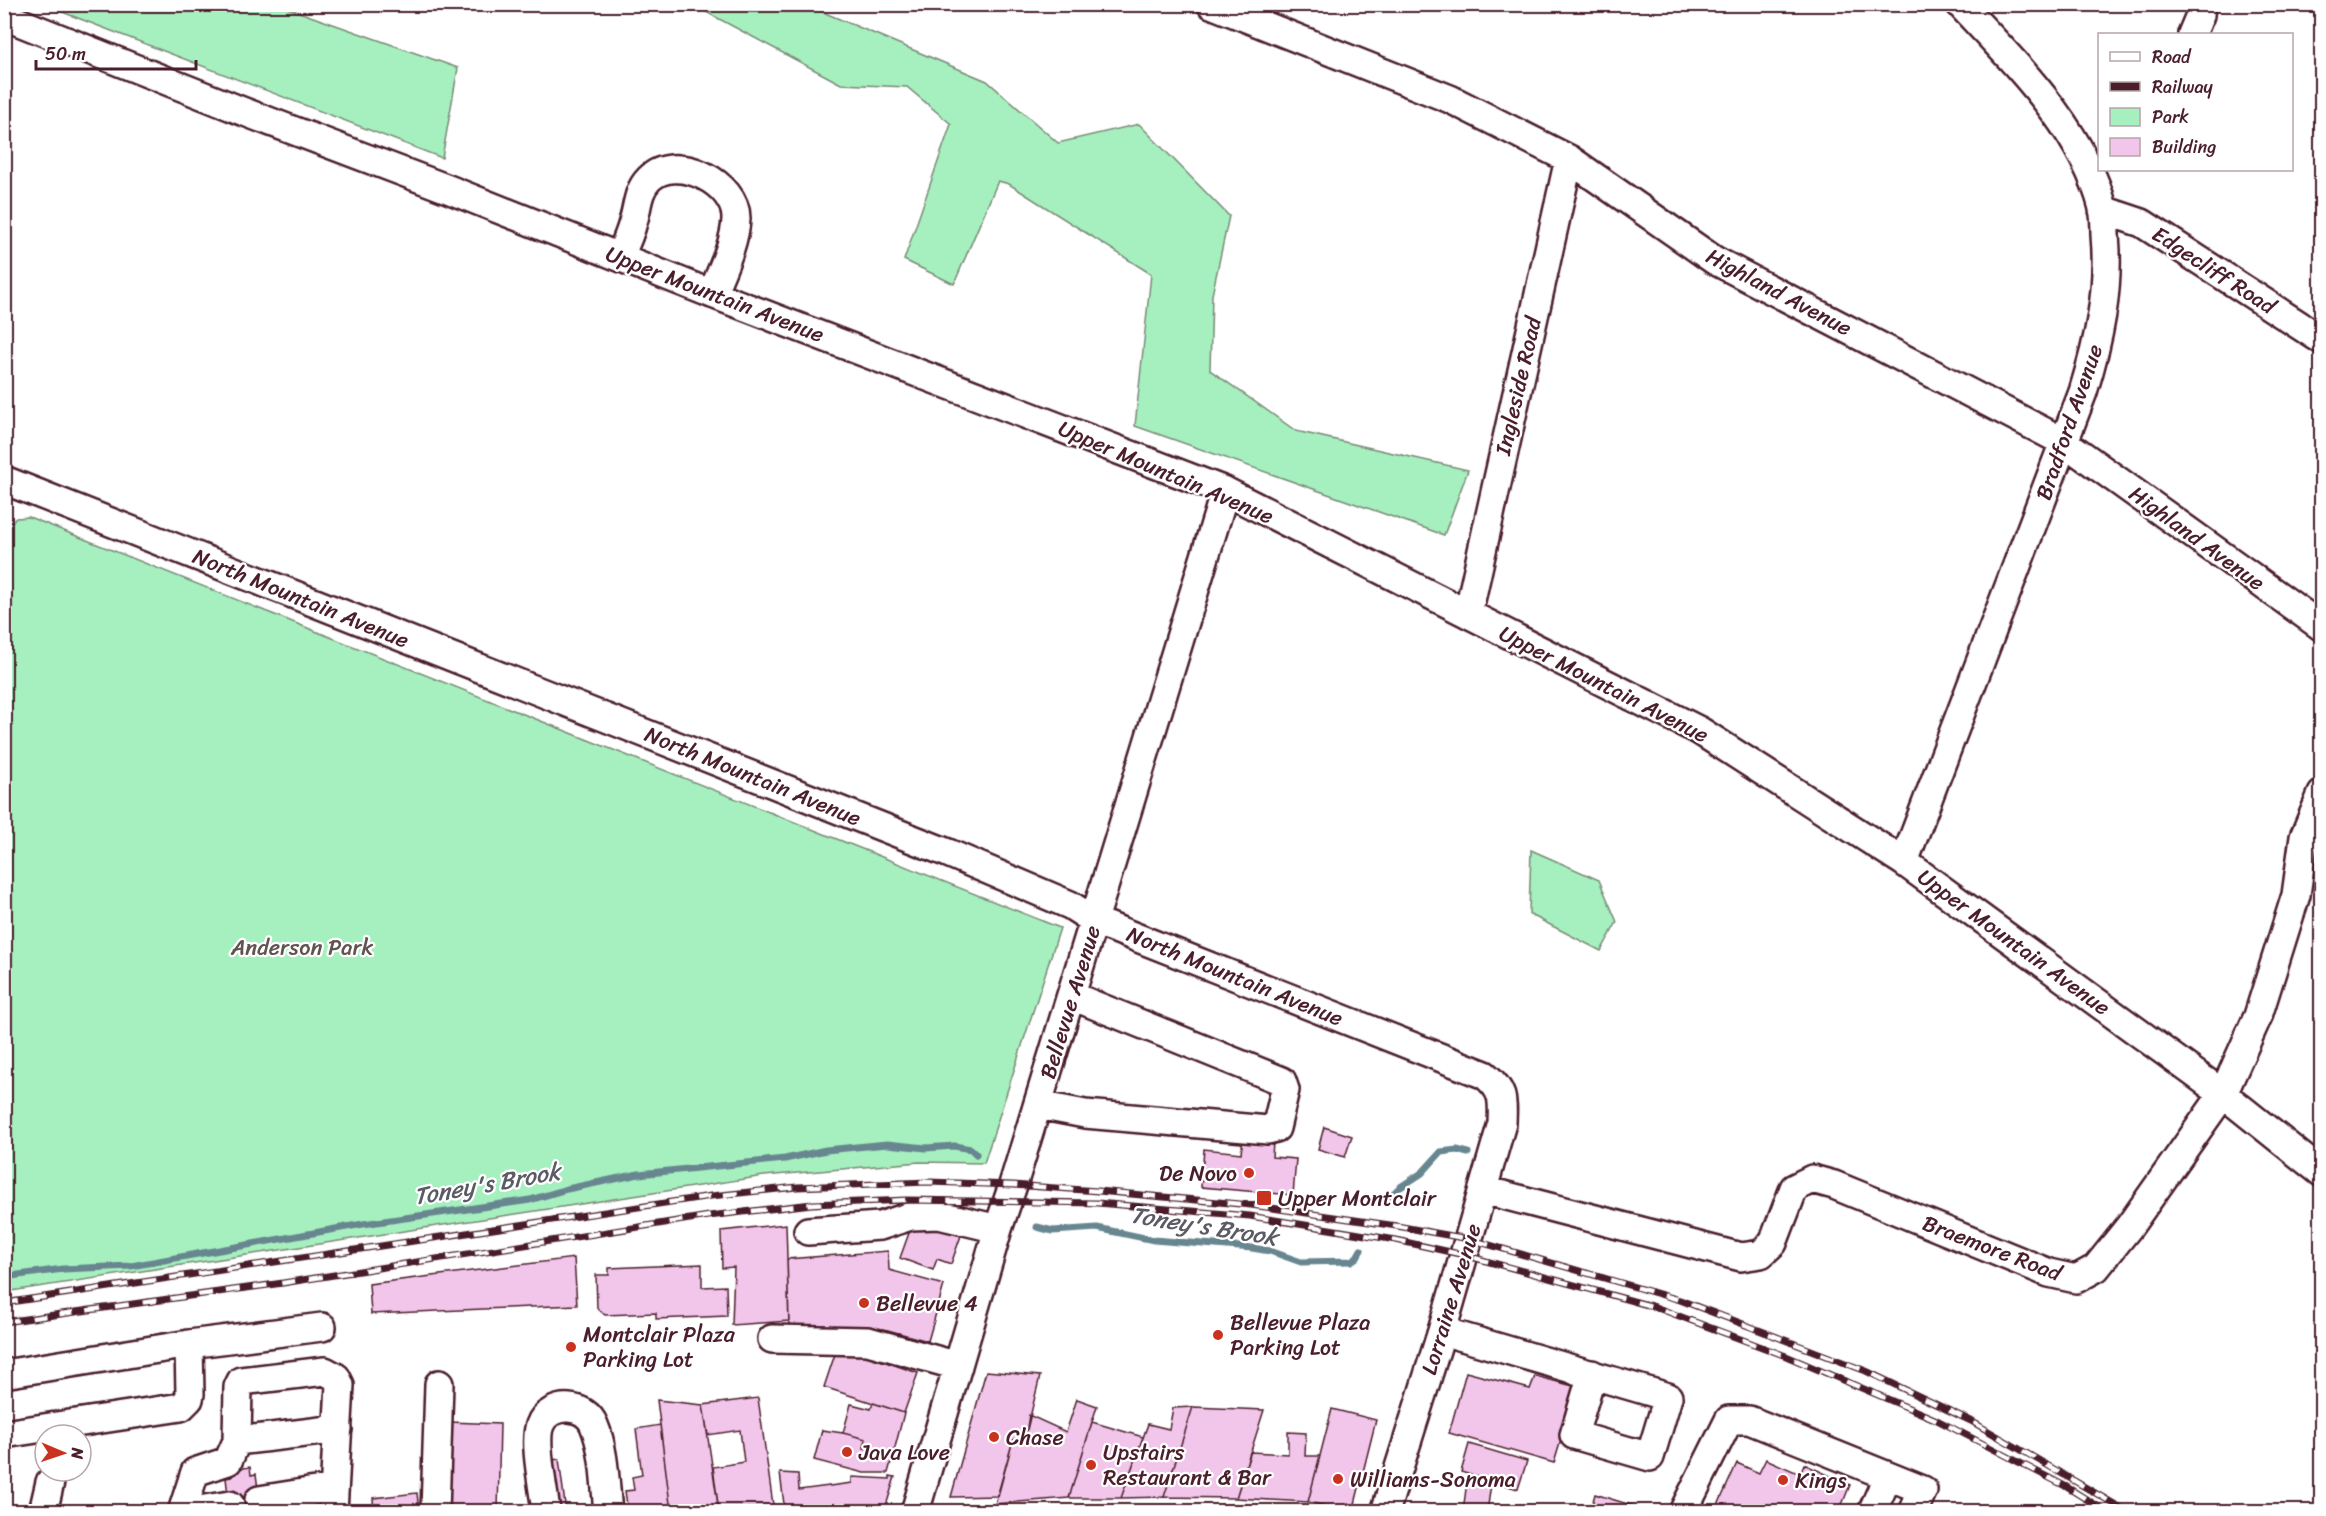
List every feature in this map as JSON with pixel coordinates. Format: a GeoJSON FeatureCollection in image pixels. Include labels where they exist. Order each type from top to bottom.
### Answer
{"type":"FeatureCollection","features":[{"type":"Feature","properties":{"kind":"street","name":"Highland Avenue"},"geometry":{"type":"LineString","coordinates":[[1211,4],[1450,99],[1569,159],[1714,260],[2064,441],[2322,627]]}},
{"type":"Feature","properties":{"kind":"street","name":"Bradford Avenue"},"geometry":{"type":"LineString","coordinates":[[1904,862],[2093,359],[2103,318],[2106,273],[2103,210],[2097,174],[2048,104],[1960,4]]}},
{"type":"Feature","properties":{"kind":"street"},"geometry":{"type":"LineString","coordinates":[[2192,33],[2200,15],[2201,4]]}},
{"type":"Feature","properties":{"kind":"street","name":"Upper Mountain Avenue"},"geometry":{"type":"LineString","coordinates":[[16,14],[242,111],[1225,491],[1700,731],[1904,862],[2223,1094],[2322,1173]]}},
{"type":"Feature","properties":{"kind":"street","name":"Ingleside Road"},"geometry":{"type":"LineString","coordinates":[[1468,614],[1569,159]]}},
{"type":"Feature","properties":{"kind":"street"},"geometry":{"type":"LineString","coordinates":[[620,256],[634,221],[639,195],[647,180],[658,172],[672,168],[689,169],[720,188],[732,204],[736,217],[733,235],[712,294]]}},
{"type":"Feature","properties":{"kind":"street","name":"Edgecliff Road"},"geometry":{"type":"LineString","coordinates":[[2103,210],[2142,224],[2322,340]]}},
{"type":"Feature","properties":{"kind":"street","name":"North Mountain Avenue"},"geometry":{"type":"LineString","coordinates":[[4,480],[936,849],[1070,905],[1095,921],[1485,1075],[1496,1085]]}},
{"type":"Feature","properties":{"kind":"street","name":"Bellevue Avenue"},"geometry":{"type":"LineString","coordinates":[[915,1512],[998,1229],[1072,996],[1225,491]]}},
{"type":"Feature","properties":{"kind":"street","name":"Braemore Road"},"geometry":{"type":"LineString","coordinates":[[1484,1190],[1741,1257],[1761,1254],[1773,1243],[1794,1188],[1812,1179],[1834,1185],[2049,1273],[2076,1279],[2096,1268],[2129,1227],[2223,1094],[2258,1016],[2296,895],[2304,837],[2322,794]]}},
{"type":"Feature","properties":{"kind":"street"},"geometry":{"type":"LineString","coordinates":[[1038,1105],[1085,1114],[1268,1130],[1276,1128],[1285,1090],[1282,1081],[1072,996]]}},
{"type":"Feature","properties":{"kind":"street","name":"Lorraine Avenue"},"geometry":{"type":"LineString","coordinates":[[1385,1512],[1442,1331],[1502,1123],[1503,1099],[1496,1085]]}},
{"type":"Feature","properties":{"kind":"street"},"geometry":{"type":"LineString","coordinates":[[808,1231],[880,1226],[911,1216],[939,1215],[998,1229]]}},
{"type":"Feature","properties":{"kind":"street"},"geometry":{"type":"LineString","coordinates":[[4,1374],[189,1344],[322,1327]]}},
{"type":"Feature","properties":{"kind":"street"},"geometry":{"type":"LineString","coordinates":[[1442,1331],[1592,1374]]}},
{"type":"Feature","properties":{"kind":"street"},"geometry":{"type":"LineString","coordinates":[[772,1339],[868,1341],[958,1366]]}},
{"type":"Feature","properties":{"kind":"street"},"geometry":{"type":"LineString","coordinates":[[4,1434],[180,1407],[189,1399],[190,1394],[189,1344]]}},
{"type":"Feature","properties":{"kind":"street"},"geometry":{"type":"LineString","coordinates":[[230,1505],[184,1512],[195,1472],[228,1461],[237,1441],[238,1387],[243,1380],[330,1372],[340,1385],[333,1500],[259,1500]]}},
{"type":"Feature","properties":{"kind":"street"},"geometry":{"type":"LineString","coordinates":[[435,1512],[439,1384]]}},
{"type":"Feature","properties":{"kind":"street"},"geometry":{"type":"LineString","coordinates":[[546,1512],[538,1444],[540,1424],[551,1411],[568,1408],[585,1413],[594,1424],[600,1445],[608,1512]]}},
{"type":"Feature","properties":{"kind":"street"},"geometry":{"type":"LineString","coordinates":[[1683,1512],[1729,1420],[1749,1420],[1923,1490],[1913,1512]]}},
{"type":"Feature","properties":{"kind":"street"},"geometry":{"type":"LineString","coordinates":[[237,1441],[338,1429]]}},
{"type":"Feature","properties":{"kind":"street"},"geometry":{"type":"LineString","coordinates":[[1872,1512],[1888,1476]]}},
{"type":"Feature","properties":{"kind":"street"},"geometry":{"type":"LineString","coordinates":[[44,1512],[50,1483]]}},
{"type":"Feature","properties":{"kind":"green space"},"geometry":{"type":"Polygon","coordinates":[[[44,5],[279,5],[458,68],[442,158],[44,5]]]}},
{"type":"Feature","properties":{"kind":"green space"},"geometry":{"type":"Polygon","coordinates":[[[693,5],[806,5],[987,81],[1058,143],[1139,124],[1229,216],[1212,295],[1210,370],[1296,431],[1468,470],[1444,535],[1135,426],[1151,274],[1009,184],[998,181],[954,284],[904,260],[951,124],[907,87],[841,84],[693,5]]]}},
{"type":"Feature","properties":{"kind":"green space","name":"Anderson Park"},"geometry":{"type":"Polygon","coordinates":[[[29,517],[1060,928],[984,1163],[919,1162],[764,1176],[5,1292],[4,529],[16,518],[29,517]]]}},
{"type":"Feature","properties":{"kind":"green space"},"geometry":{"type":"Polygon","coordinates":[[[1531,850],[1599,880],[1617,922],[1601,951],[1529,914],[1531,850]]]}},
{"type":"Feature","properties":{"kind":"building"},"geometry":{"type":"Polygon","coordinates":[[[1324,1127],[1352,1136],[1345,1157],[1318,1149],[1324,1127]]]}},
{"type":"Feature","properties":{"kind":"building","name":"De Novo"},"geometry":{"type":"Polygon","coordinates":[[[1243,1139],[1273,1142],[1272,1157],[1296,1159],[1293,1195],[1201,1187],[1204,1149],[1241,1153],[1243,1139]]]}},
{"type":"Feature","properties":{"kind":"building"},"geometry":{"type":"Polygon","coordinates":[[[914,1219],[964,1227],[951,1264],[937,1259],[933,1270],[900,1258],[914,1219]]]}},
{"type":"Feature","properties":{"kind":"building"},"geometry":{"type":"Polygon","coordinates":[[[786,1224],[789,1321],[732,1325],[734,1267],[722,1268],[721,1231],[786,1224]]]}},
{"type":"Feature","properties":{"kind":"building","name":"Bellevue 4"},"geometry":{"type":"Polygon","coordinates":[[[888,1251],[889,1270],[944,1285],[928,1341],[884,1329],[789,1327],[787,1259],[888,1251]]]}},
{"type":"Feature","properties":{"kind":"building"},"geometry":{"type":"Polygon","coordinates":[[[574,1258],[577,1305],[371,1314],[369,1284],[574,1258]]]}},
{"type":"Feature","properties":{"kind":"building"},"geometry":{"type":"Polygon","coordinates":[[[702,1264],[702,1287],[726,1286],[727,1316],[656,1319],[656,1313],[605,1315],[597,1308],[596,1275],[609,1275],[609,1268],[702,1264]]]}},
{"type":"Feature","properties":{"kind":"building"},"geometry":{"type":"Polygon","coordinates":[[[835,1354],[862,1354],[918,1373],[904,1413],[824,1387],[835,1354]]]}},
{"type":"Feature","properties":{"kind":"building","name":"Chase"},"geometry":{"type":"Polygon","coordinates":[[[986,1371],[1040,1376],[1026,1434],[1013,1440],[998,1496],[951,1497],[986,1371]]]}},
{"type":"Feature","properties":{"kind":"building"},"geometry":{"type":"Polygon","coordinates":[[[1466,1372],[1530,1389],[1535,1376],[1577,1387],[1554,1463],[1449,1433],[1466,1372]]]}},
{"type":"Feature","properties":{"kind":"building"},"geometry":{"type":"Polygon","coordinates":[[[758,1398],[774,1512],[719,1512],[713,1467],[744,1462],[740,1430],[708,1435],[703,1405],[758,1398]]]}},
{"type":"Feature","properties":{"kind":"building"},"geometry":{"type":"Polygon","coordinates":[[[1077,1399],[1097,1406],[1069,1498],[995,1504],[1013,1440],[1026,1434],[1029,1415],[1066,1432],[1077,1399]]]}},
{"type":"Feature","properties":{"kind":"building"},"geometry":{"type":"Polygon","coordinates":[[[657,1400],[703,1405],[719,1512],[671,1512],[657,1400]]]}},
{"type":"Feature","properties":{"kind":"building"},"geometry":{"type":"Polygon","coordinates":[[[873,1403],[904,1413],[893,1455],[864,1448],[866,1439],[843,1433],[851,1404],[871,1409],[873,1403]]]}},
{"type":"Feature","properties":{"kind":"building"},"geometry":{"type":"Polygon","coordinates":[[[1193,1407],[1264,1410],[1236,1498],[1164,1497],[1193,1407]]]}},
{"type":"Feature","properties":{"kind":"building"},"geometry":{"type":"Polygon","coordinates":[[[1193,1407],[1164,1497],[1121,1498],[1148,1424],[1169,1429],[1173,1408],[1193,1407]]]}},
{"type":"Feature","properties":{"kind":"building","name":"Williams-Sonoma"},"geometry":{"type":"Polygon","coordinates":[[[1332,1409],[1376,1420],[1353,1512],[1308,1502],[1332,1409]]]}},
{"type":"Feature","properties":{"kind":"building"},"geometry":{"type":"Polygon","coordinates":[[[449,1422],[500,1424],[498,1512],[447,1512],[449,1422]]]}},
{"type":"Feature","properties":{"kind":"building"},"geometry":{"type":"Polygon","coordinates":[[[1092,1422],[1143,1437],[1121,1498],[1069,1498],[1092,1422]]]}},
{"type":"Feature","properties":{"kind":"building"},"geometry":{"type":"Polygon","coordinates":[[[660,1425],[671,1512],[628,1512],[625,1491],[634,1490],[632,1477],[642,1475],[636,1429],[660,1425]]]}},
{"type":"Feature","properties":{"kind":"building","name":"Java Love"},"geometry":{"type":"Polygon","coordinates":[[[822,1430],[866,1439],[864,1448],[893,1455],[888,1473],[864,1473],[814,1460],[822,1430]]]}},
{"type":"Feature","properties":{"kind":"building"},"geometry":{"type":"Polygon","coordinates":[[[1288,1432],[1306,1433],[1305,1456],[1320,1456],[1308,1502],[1236,1498],[1250,1452],[1288,1454],[1288,1432]]]}},
{"type":"Feature","properties":{"kind":"building"},"geometry":{"type":"Polygon","coordinates":[[[1469,1444],[1527,1461],[1518,1489],[1461,1472],[1469,1444]]]}},
{"type":"Feature","properties":{"kind":"building"},"geometry":{"type":"Polygon","coordinates":[[[559,1459],[566,1512],[554,1512],[546,1461],[559,1459]]]}},
{"type":"Feature","properties":{"kind":"building","name":"Kings"},"geometry":{"type":"Polygon","coordinates":[[[1766,1459],[1800,1474],[1804,1464],[1850,1485],[1839,1512],[1715,1512],[1737,1463],[1759,1473],[1766,1459]]]}},
{"type":"Feature","properties":{"kind":"building"},"geometry":{"type":"Polygon","coordinates":[[[250,1467],[251,1475],[256,1474],[261,1512],[230,1512],[226,1478],[232,1477],[231,1470],[250,1467]]]}},
{"type":"Feature","properties":{"kind":"building"},"geometry":{"type":"Polygon","coordinates":[[[780,1473],[798,1474],[799,1490],[852,1483],[852,1477],[890,1479],[890,1476],[895,1477],[884,1512],[785,1512],[780,1473]]]}},
{"type":"Feature","properties":{"kind":"building"},"geometry":{"type":"Polygon","coordinates":[[[1467,1481],[1491,1484],[1487,1512],[1463,1512],[1467,1481]]]}},
{"type":"Feature","properties":{"kind":"building"},"geometry":{"type":"Polygon","coordinates":[[[417,1493],[419,1512],[374,1512],[373,1498],[417,1493]]]}},
{"type":"Feature","properties":{"kind":"building"},"geometry":{"type":"Polygon","coordinates":[[[1595,1494],[1647,1510],[1646,1512],[1590,1512],[1595,1494]]]}},
{"type":"Feature","properties":{"kind":"waterway","name":"Toney's Brook"},"geometry":{"type":"LineString","coordinates":[[4,1277],[63,1269],[131,1266],[363,1224],[530,1200],[567,1189],[639,1174],[785,1159],[826,1150],[887,1144],[926,1148],[954,1146],[971,1149],[976,1154]]}},
{"type":"Feature","properties":{"kind":"waterway","name":"Toney's Brook"},"geometry":{"type":"LineString","coordinates":[[1386,1201],[1399,1188],[1422,1173],[1441,1152],[1457,1150],[1468,1153]]}},
{"type":"Feature","properties":{"kind":"waterway","name":"Toney's Brook"},"geometry":{"type":"LineString","coordinates":[[1037,1227],[1053,1231],[1097,1228],[1154,1240],[1252,1248],[1270,1251],[1301,1262],[1351,1261],[1361,1250]]}},
{"type":"Feature","properties":{"kind":"railway"},"geometry":{"type":"LineString","coordinates":[[4,1303],[711,1196],[797,1187],[929,1182],[1013,1185],[1251,1205],[1469,1239],[1680,1300],[1866,1371],[1971,1421],[2128,1512]]}},
{"type":"Feature","properties":{"kind":"railway"},"geometry":{"type":"LineString","coordinates":[[4,1322],[283,1283],[709,1216],[812,1204],[906,1200],[1097,1203],[1250,1216],[1396,1240],[1464,1255],[1655,1307],[1786,1356],[1937,1420],[2065,1486],[2107,1512]]}},
{"type":"Feature","properties":{"kind":"place","name":"De Novo"},"geometry":{"type":"Point","coordinates":[1249,1173]}},
{"type":"Feature","properties":{"kind":"place","name":"Upper Montclair"},"geometry":{"type":"Point","coordinates":[1264,1198]}},
{"type":"Feature","properties":{"kind":"place","name":"Bellevue 4"},"geometry":{"type":"Point","coordinates":[864,1303]}},
{"type":"Feature","properties":{"kind":"place","name":"Bellevue Plaza Parking Lot"},"geometry":{"type":"Point","coordinates":[1218,1335]}},
{"type":"Feature","properties":{"kind":"place","name":"Montclair Plaza Parking Lot"},"geometry":{"type":"Point","coordinates":[571,1347]}},
{"type":"Feature","properties":{"kind":"place","name":"Chase"},"geometry":{"type":"Point","coordinates":[994,1437]}},
{"type":"Feature","properties":{"kind":"place","name":"Java Love"},"geometry":{"type":"Point","coordinates":[847,1452]}},
{"type":"Feature","properties":{"kind":"place","name":"Upstairs Restaurant & Bar"},"geometry":{"type":"Point","coordinates":[1091,1465]}},
{"type":"Feature","properties":{"kind":"place","name":"Williams-Sonoma"},"geometry":{"type":"Point","coordinates":[1338,1479]}},
{"type":"Feature","properties":{"kind":"place","name":"Kings"},"geometry":{"type":"Point","coordinates":[1783,1480]}}]}
